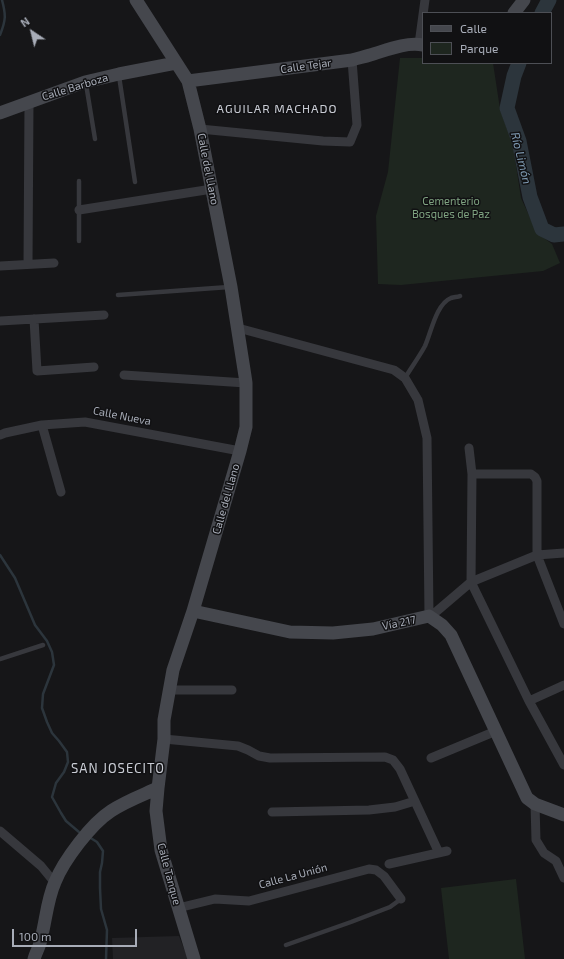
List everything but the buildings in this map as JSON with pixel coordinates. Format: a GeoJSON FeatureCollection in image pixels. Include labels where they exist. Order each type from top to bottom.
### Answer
{"type":"FeatureCollection","features":[{"type":"Feature","properties":{"kind":"main road","name":"Calle del Llano"},"geometry":{"type":"LineString","coordinates":[[136,0],[188,81],[200,129],[212,189],[238,328],[246,383],[246,427],[240,451],[193,611],[173,670],[164,720],[164,739],[158,788]]}},
{"type":"Feature","properties":{"kind":"main road"},"geometry":{"type":"LineString","coordinates":[[515,12],[524,0]]}},
{"type":"Feature","properties":{"kind":"main road","name":"Calle Tejar"},"geometry":{"type":"LineString","coordinates":[[188,81],[352,60],[394,47],[421,44]]}},
{"type":"Feature","properties":{"kind":"main road","name":"Calle Barboza"},"geometry":{"type":"LineString","coordinates":[[0,113],[85,82],[119,74],[176,64]]}},
{"type":"Feature","properties":{"kind":"main road","name":"Vía 217"},"geometry":{"type":"LineString","coordinates":[[193,611],[290,632],[333,633],[373,629],[429,616],[442,625],[452,635],[527,798],[535,804],[564,816]]}},
{"type":"Feature","properties":{"kind":"main road"},"geometry":{"type":"LineString","coordinates":[[34,959],[41,941],[48,904],[55,883],[68,859],[86,835],[102,818],[118,807],[158,788]]}},
{"type":"Feature","properties":{"kind":"main road","name":"Calle Tanque"},"geometry":{"type":"LineString","coordinates":[[158,788],[156,810],[161,850],[194,959]]}},
{"type":"Feature","properties":{"kind":"street"},"geometry":{"type":"LineString","coordinates":[[424,12],[425,0]]}},
{"type":"Feature","properties":{"kind":"street"},"geometry":{"type":"LineString","coordinates":[[421,44],[422,33]]}},
{"type":"Feature","properties":{"kind":"street"},"geometry":{"type":"LineString","coordinates":[[200,129],[323,141],[350,142],[357,125],[352,60]]}},
{"type":"Feature","properties":{"kind":"street"},"geometry":{"type":"LineString","coordinates":[[28,264],[29,102]]}},
{"type":"Feature","properties":{"kind":"street"},"geometry":{"type":"LineString","coordinates":[[79,210],[212,189]]}},
{"type":"Feature","properties":{"kind":"street"},"geometry":{"type":"LineString","coordinates":[[0,266],[54,263]]}},
{"type":"Feature","properties":{"kind":"street"},"geometry":{"type":"LineString","coordinates":[[0,321],[104,315]]}},
{"type":"Feature","properties":{"kind":"street"},"geometry":{"type":"LineString","coordinates":[[34,319],[37,371],[94,367]]}},
{"type":"Feature","properties":{"kind":"street"},"geometry":{"type":"LineString","coordinates":[[238,328],[394,370],[405,378],[418,400],[427,438],[429,616]]}},
{"type":"Feature","properties":{"kind":"street"},"geometry":{"type":"LineString","coordinates":[[124,375],[246,383]]}},
{"type":"Feature","properties":{"kind":"street","name":"Calle Nueva"},"geometry":{"type":"LineString","coordinates":[[0,435],[42,425],[85,422],[240,451]]}},
{"type":"Feature","properties":{"kind":"street"},"geometry":{"type":"LineString","coordinates":[[42,425],[60,492]]}},
{"type":"Feature","properties":{"kind":"street"},"geometry":{"type":"LineString","coordinates":[[469,448],[472,474],[471,582],[529,701],[564,765]]}},
{"type":"Feature","properties":{"kind":"street"},"geometry":{"type":"LineString","coordinates":[[472,474],[531,474],[535,477],[537,481],[537,555],[564,624]]}},
{"type":"Feature","properties":{"kind":"street"},"geometry":{"type":"LineString","coordinates":[[429,616],[471,582],[537,555],[564,553]]}},
{"type":"Feature","properties":{"kind":"street"},"geometry":{"type":"LineString","coordinates":[[529,701],[564,685]]}},
{"type":"Feature","properties":{"kind":"street"},"geometry":{"type":"LineString","coordinates":[[170,690],[232,690]]}},
{"type":"Feature","properties":{"kind":"street"},"geometry":{"type":"LineString","coordinates":[[431,758],[496,731]]}},
{"type":"Feature","properties":{"kind":"street"},"geometry":{"type":"LineString","coordinates":[[164,739],[238,746],[259,756],[270,758],[385,757],[393,760],[400,769],[415,801],[443,852],[389,864]]}},
{"type":"Feature","properties":{"kind":"street"},"geometry":{"type":"LineString","coordinates":[[272,812],[369,810],[395,807],[415,801]]}},
{"type":"Feature","properties":{"kind":"street"},"geometry":{"type":"LineString","coordinates":[[535,804],[536,840],[544,853],[556,860],[564,878]]}},
{"type":"Feature","properties":{"kind":"street"},"geometry":{"type":"LineString","coordinates":[[0,831],[41,866],[55,883]]}},
{"type":"Feature","properties":{"kind":"street","name":"Calle La Unión"},"geometry":{"type":"LineString","coordinates":[[178,908],[215,899],[249,901],[369,868],[376,870],[384,876],[401,899]]}},
{"type":"Feature","properties":{"kind":"lane"},"geometry":{"type":"LineString","coordinates":[[119,74],[135,182]]}},
{"type":"Feature","properties":{"kind":"lane"},"geometry":{"type":"LineString","coordinates":[[85,82],[96,139]]}},
{"type":"Feature","properties":{"kind":"lane"},"geometry":{"type":"LineString","coordinates":[[78,181],[79,241]]}},
{"type":"Feature","properties":{"kind":"lane"},"geometry":{"type":"LineString","coordinates":[[118,295],[230,287]]}},
{"type":"Feature","properties":{"kind":"lane"},"geometry":{"type":"LineString","coordinates":[[405,378],[424,347],[442,306],[446,301],[460,296]]}},
{"type":"Feature","properties":{"kind":"lane"},"geometry":{"type":"LineString","coordinates":[[0,659],[43,645]]}},
{"type":"Feature","properties":{"kind":"lane"},"geometry":{"type":"LineString","coordinates":[[286,945],[390,907],[401,899]]}},
{"type":"Feature","properties":{"kind":"shaded area"},"geometry":{"type":"Polygon","coordinates":[[[179,936],[188,959],[113,959],[112,938],[179,936]]]}},
{"type":"Feature","properties":{"kind":"green space","name":"Cementerio Bosques de Paz"},"geometry":{"type":"Polygon","coordinates":[[[400,58],[422,58],[422,64],[493,64],[500,109],[513,146],[521,198],[537,233],[552,244],[560,263],[543,271],[401,285],[378,284],[376,216],[388,172],[400,58]]]}},
{"type":"Feature","properties":{"kind":"green space"},"geometry":{"type":"Polygon","coordinates":[[[516,879],[525,959],[449,959],[441,888],[516,879]]]}},
{"type":"Feature","properties":{"kind":"waterway"},"geometry":{"type":"LineString","coordinates":[[0,35],[5,18],[2,0]]}},
{"type":"Feature","properties":{"kind":"waterway","name":"Río Limón"},"geometry":{"type":"LineString","coordinates":[[543,12],[549,0]]}},
{"type":"Feature","properties":{"kind":"waterway","name":"Río Limón"},"geometry":{"type":"LineString","coordinates":[[519,64],[514,76],[507,108],[519,141],[530,197],[542,229],[554,235],[564,234]]}},
{"type":"Feature","properties":{"kind":"waterway"},"geometry":{"type":"LineString","coordinates":[[0,555],[15,578],[35,625],[47,641],[52,652],[54,665],[43,694],[42,708],[52,733],[67,752],[68,762],[64,772],[56,783],[52,797],[66,821],[81,833]]}},
{"type":"Feature","properties":{"kind":"waterway"},"geometry":{"type":"LineString","coordinates":[[89,837],[97,842],[103,851],[100,872],[100,888],[101,909],[107,930],[106,959]]}},
{"type":"Feature","properties":{"kind":"district","name":"AGUILAR MACHADO"},"geometry":{"type":"Point","coordinates":[277,109]}},
{"type":"Feature","properties":{"kind":"district","name":"SAN JOSECITO"},"geometry":{"type":"Point","coordinates":[118,769]}}]}
